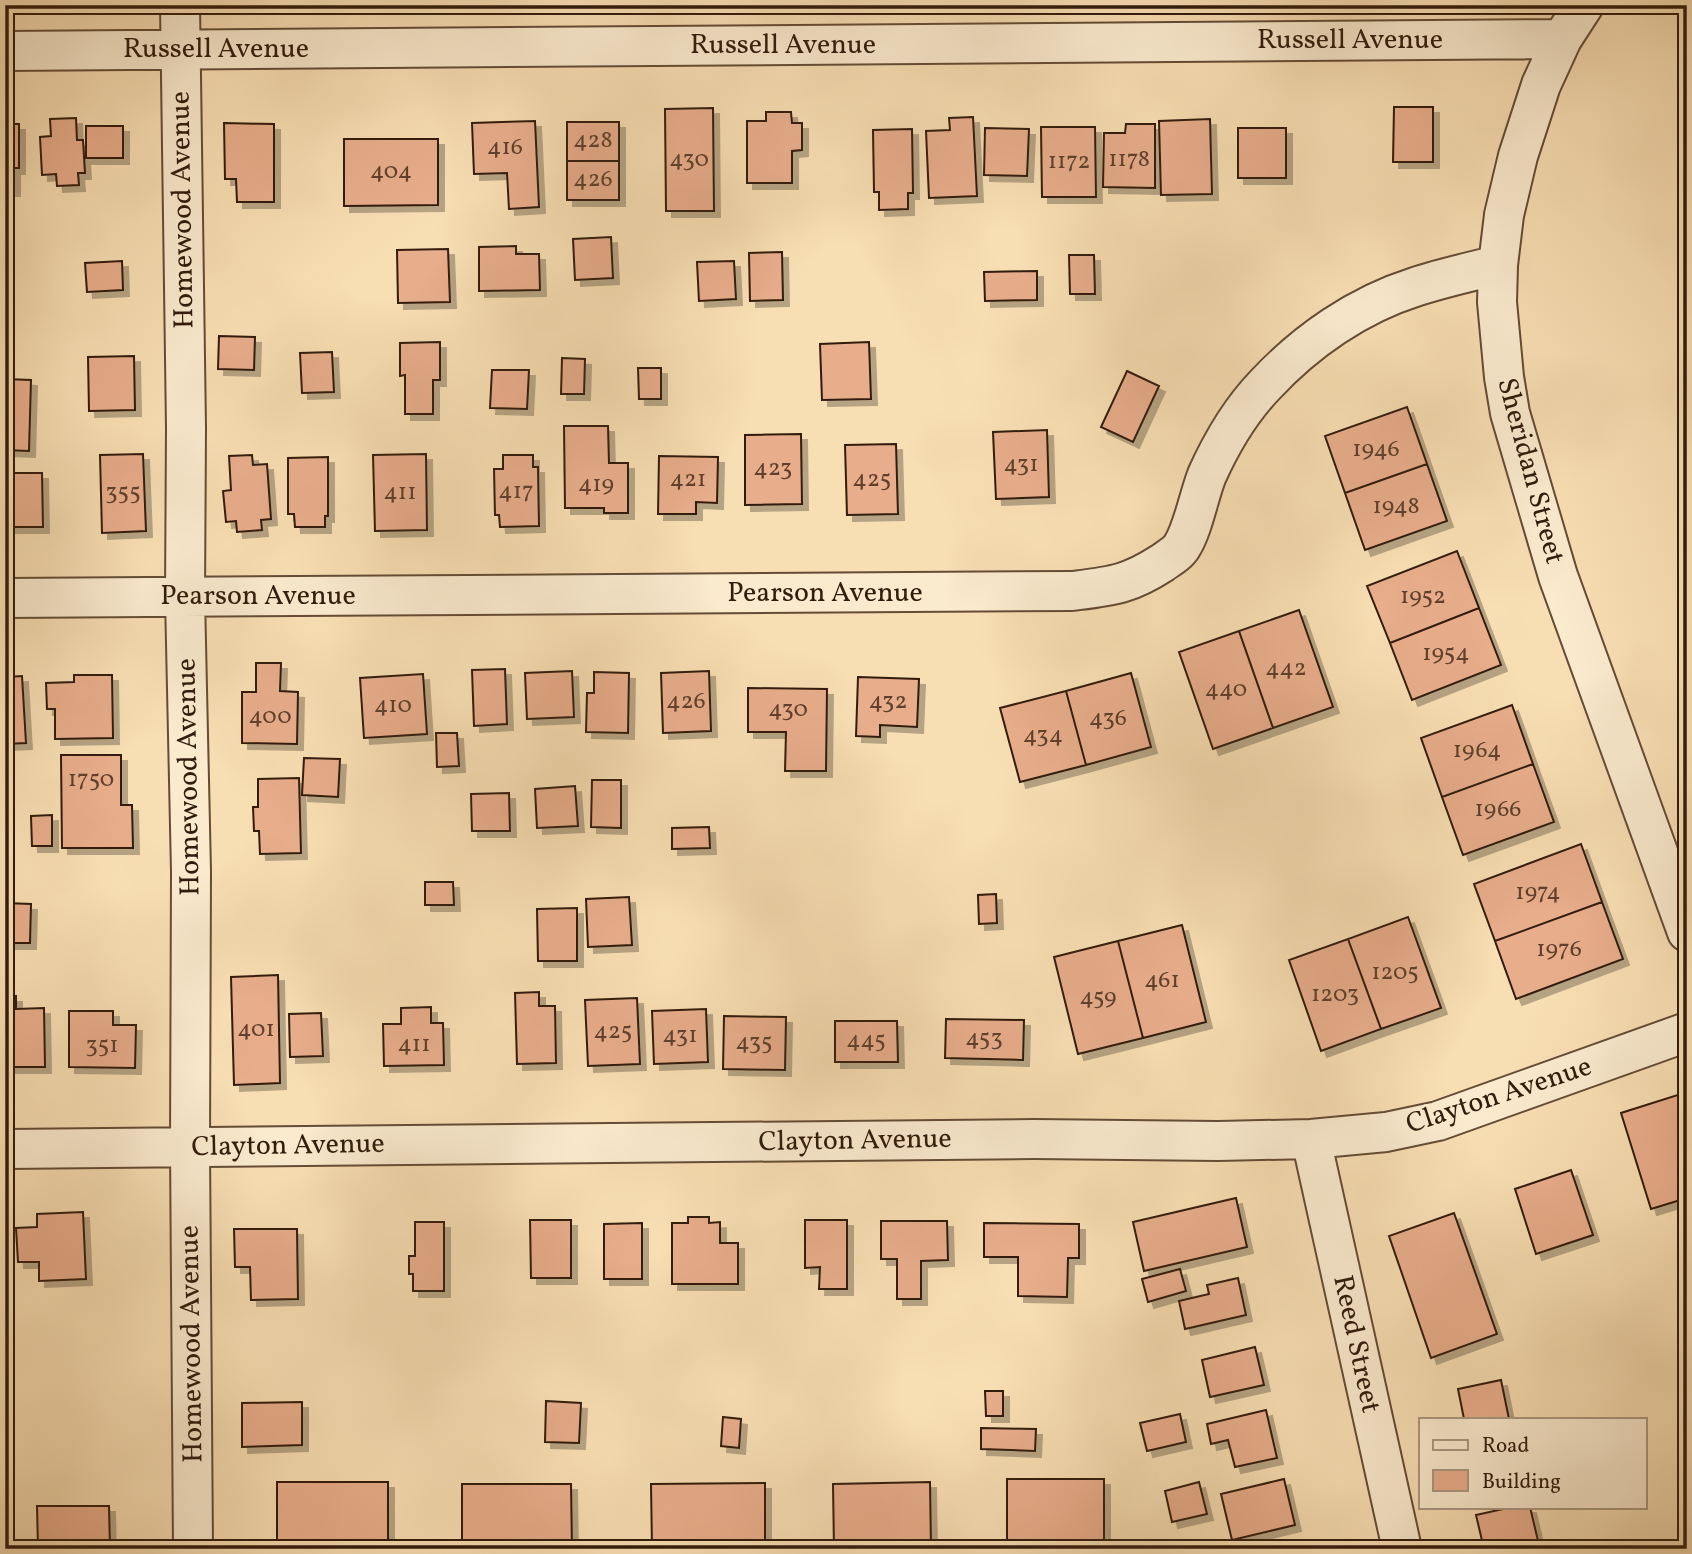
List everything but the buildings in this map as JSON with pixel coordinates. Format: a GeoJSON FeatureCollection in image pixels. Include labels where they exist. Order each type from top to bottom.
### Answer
{"type":"FeatureCollection","features":[{"type":"Feature","properties":{"kind":"street","name":"Homewood Avenue"},"geometry":{"type":"LineString","coordinates":[[180,5],[186,428],[185,597],[191,872],[193,1549]]}},
{"type":"Feature","properties":{"kind":"street","name":"Sheridan Street"},"geometry":{"type":"LineString","coordinates":[[1584,5],[1562,39],[1541,85],[1518,156],[1504,215],[1497,302],[1504,377],[1510,413],[1558,576],[1687,932]]}},
{"type":"Feature","properties":{"kind":"street","name":"Russell Avenue"},"geometry":{"type":"LineString","coordinates":[[5,51],[1562,39]]}},
{"type":"Feature","properties":{"kind":"street","name":"Pearson Avenue"},"geometry":{"type":"LineString","coordinates":[[5,598],[1072,591],[1115,586],[1140,578],[1173,556],[1183,545],[1208,474],[1230,432],[1262,387],[1296,354],[1329,329],[1366,308],[1412,288],[1498,265]]}},
{"type":"Feature","properties":{"kind":"street","name":"Clayton Avenue"},"geometry":{"type":"LineString","coordinates":[[5,1149],[1034,1139],[1311,1139],[1385,1132],[1438,1121],[1687,1032]]}},
{"type":"Feature","properties":{"kind":"street","name":"Reed Street"},"geometry":{"type":"LineString","coordinates":[[1311,1139],[1402,1549]]}}]}
